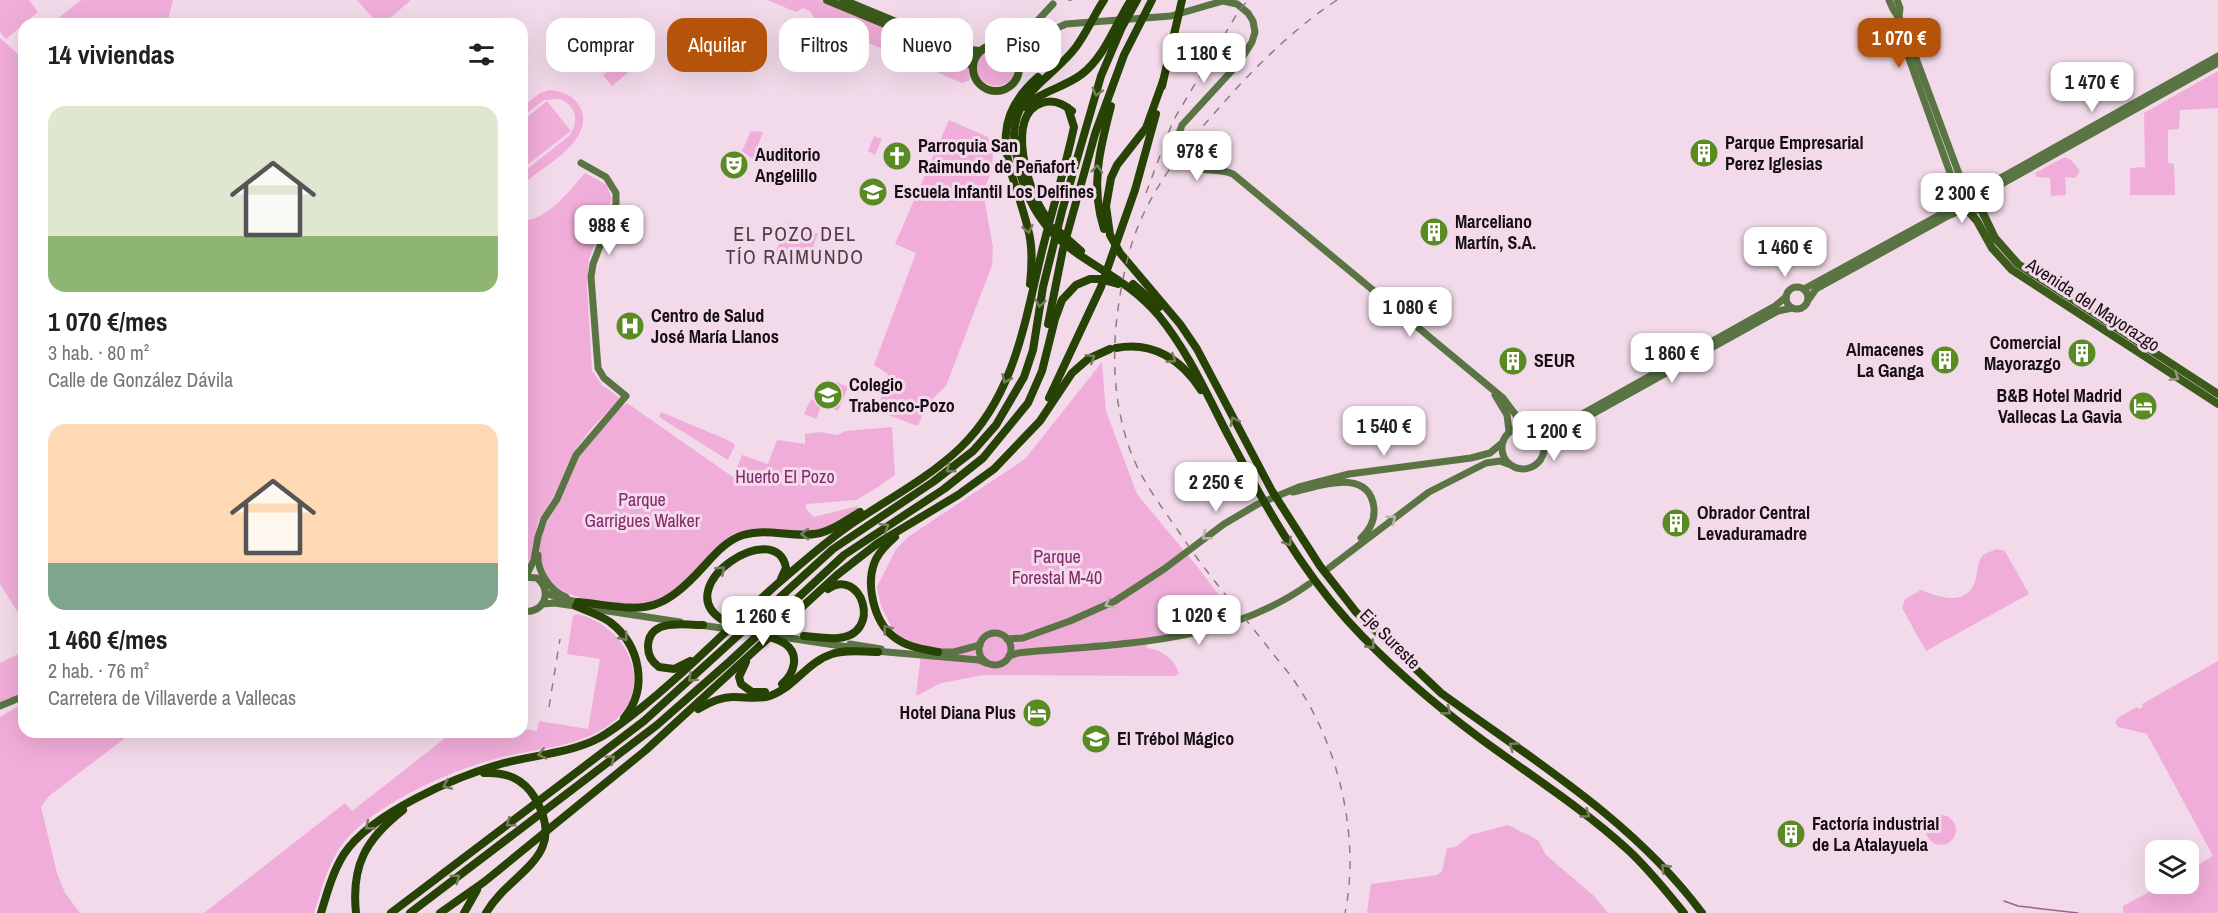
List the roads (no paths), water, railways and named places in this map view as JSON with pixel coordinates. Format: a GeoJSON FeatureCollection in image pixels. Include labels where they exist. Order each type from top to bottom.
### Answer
{"type":"FeatureCollection","features":[{"type":"Feature","properties":{"kind":"highway"},"geometry":{"type":"LineString","coordinates":[[1104,0],[1075,49],[1036,86],[1021,105],[1014,131],[1018,160],[1025,189],[1059,240],[1129,287],[1158,316]]}},
{"type":"Feature","properties":{"kind":"highway"},"geometry":{"type":"LineString","coordinates":[[1018,160],[1018,120],[1023,110],[1031,101],[1081,75],[1091,66],[1131,0]]}},
{"type":"Feature","properties":{"kind":"highway"},"geometry":{"type":"LineString","coordinates":[[391,913],[644,721],[833,549],[867,524],[933,482],[973,451],[996,425],[1024,377],[1033,350],[1043,287],[1101,76],[1122,27],[1137,0]]}},
{"type":"Feature","properties":{"kind":"highway"},"geometry":{"type":"LineString","coordinates":[[1008,429],[1034,381],[1043,352],[1063,249],[1095,134],[1124,55],[1152,0]]}},
{"type":"Feature","properties":{"kind":"highway"},"geometry":{"type":"LineString","coordinates":[[1027,435],[1061,377],[1101,287],[1118,240],[1150,140],[1182,0]]}},
{"type":"Feature","properties":{"kind":"highway"},"geometry":{"type":"LineString","coordinates":[[1025,324],[1032,257],[1025,215],[1008,166],[1007,123],[1013,106],[1025,89],[1083,36]]}},
{"type":"Feature","properties":{"kind":"highway"},"geometry":{"type":"LineString","coordinates":[[1124,55],[1097,161],[1097,202],[1105,232],[1113,248],[1141,283],[1153,292]]}},
{"type":"Feature","properties":{"kind":"highway"},"geometry":{"type":"LineString","coordinates":[[1163,81],[1146,128],[1117,165],[1111,178],[1106,206],[1107,221],[1113,242],[1197,349],[1214,382]]}},
{"type":"Feature","properties":{"kind":"highway"},"geometry":{"type":"LineString","coordinates":[[1041,214],[1028,180],[1024,158],[1024,125],[1027,114],[1040,103],[1057,102],[1068,108],[1073,111],[1079,126],[1068,190]]}},
{"type":"Feature","properties":{"kind":"highway"},"geometry":{"type":"LineString","coordinates":[[321,913],[333,876],[344,854],[361,833],[382,816],[474,773],[503,763],[577,747],[597,740],[616,728],[662,692],[777,584],[846,528],[931,471],[962,447],[1000,393],[1020,345],[1074,127],[1068,108]]}},
{"type":"Feature","properties":{"kind":"highway"},"geometry":{"type":"LineString","coordinates":[[1077,252],[1142,290],[1156,303],[1178,329],[1214,382]]}},
{"type":"Feature","properties":{"kind":"highway"},"geometry":{"type":"LineString","coordinates":[[763,634],[785,644],[790,649],[794,663],[790,676],[777,688],[759,693],[746,689],[741,684],[739,677],[741,668],[752,650],[776,618],[844,555],[944,489],[982,458],[1008,429],[1028,403],[1042,371],[1062,300],[1076,285],[1090,279],[1116,283],[1158,316]]}},
{"type":"Feature","properties":{"kind":"highway","name":"Eje Sureste"},"geometry":{"type":"LineString","coordinates":[[1158,316],[1188,356],[1260,496],[1310,579],[1319,586],[1347,620],[1410,682],[1479,737],[1597,822],[1629,851],[1684,913]]}},
{"type":"Feature","properties":{"kind":"highway"},"geometry":{"type":"LineString","coordinates":[[410,913],[789,621],[837,576],[878,543],[958,495],[994,469],[1040,421],[1072,374],[1088,359],[1113,349],[1143,347],[1176,360],[1194,379],[1227,434]]}},
{"type":"Feature","properties":{"kind":"highway","name":"Eje Sureste"},"geometry":{"type":"LineString","coordinates":[[1214,382],[1272,491],[1280,499],[1320,566],[1356,612],[1421,676],[1442,693],[1599,808],[1665,868],[1702,913]]}},
{"type":"Feature","properties":{"kind":"highway"},"geometry":{"type":"LineString","coordinates":[[577,604],[639,609],[654,606],[681,589],[719,551],[738,537],[764,531],[804,535],[822,533],[931,471]]}},
{"type":"Feature","properties":{"kind":"highway"},"geometry":{"type":"LineString","coordinates":[[926,513],[882,550],[873,569],[872,592],[878,616],[891,635],[909,646],[938,652]]}},
{"type":"Feature","properties":{"kind":"highway"},"geometry":{"type":"LineString","coordinates":[[741,628],[721,620],[710,606],[708,599],[710,585],[717,572],[738,557],[753,551],[768,549],[779,553],[786,564],[785,572],[777,584]]}},
{"type":"Feature","properties":{"kind":"highway"},"geometry":{"type":"LineString","coordinates":[[801,609],[831,586],[840,584],[856,591],[865,607],[861,624],[848,636],[838,638],[804,636]]}},
{"type":"Feature","properties":{"kind":"highway"},"geometry":{"type":"LineString","coordinates":[[577,604],[610,622],[627,640],[636,657],[639,667],[638,691],[629,712],[616,728]]}},
{"type":"Feature","properties":{"kind":"highway"},"geometry":{"type":"LineString","coordinates":[[703,625],[673,624],[657,629],[648,641],[649,656],[659,667],[674,669],[707,649]]}},
{"type":"Feature","properties":{"kind":"highway"},"geometry":{"type":"LineString","coordinates":[[440,913],[484,882],[640,755],[752,650]]}},
{"type":"Feature","properties":{"kind":"highway"},"geometry":{"type":"LineString","coordinates":[[684,716],[709,703],[729,697],[756,698],[773,694],[819,660],[840,651],[878,652]]}},
{"type":"Feature","properties":{"kind":"highway"},"geometry":{"type":"LineString","coordinates":[[474,773],[500,772],[523,784],[539,807],[546,834],[538,858],[486,913]]}},
{"type":"Feature","properties":{"kind":"highway"},"geometry":{"type":"LineString","coordinates":[[356,913],[354,896],[356,874],[363,854],[374,836],[389,821],[420,797]]}},
{"type":"Feature","properties":{"kind":"highway"},"geometry":{"type":"LineString","coordinates":[[464,913],[484,882]]}},
{"type":"Feature","properties":{"kind":"main road"},"geometry":{"type":"LineString","coordinates":[[827,0],[881,22]]}},
{"type":"Feature","properties":{"kind":"main road"},"geometry":{"type":"LineString","coordinates":[[843,0],[961,49],[980,51]]}},
{"type":"Feature","properties":{"kind":"main road"},"geometry":{"type":"LineString","coordinates":[[1889,0],[1900,19],[1924,77],[1959,174],[1980,194],[1981,204]]}},
{"type":"Feature","properties":{"kind":"main road"},"geometry":{"type":"LineString","coordinates":[[1897,0],[1900,8],[1898,28],[1958,199],[1966,211]]}},
{"type":"Feature","properties":{"kind":"main road"},"geometry":{"type":"LineString","coordinates":[[1061,27],[1081,22],[1172,16],[1223,1],[1237,4],[1248,13],[1255,25],[1252,42],[1238,64],[1182,125],[1178,136],[1180,143]]}},
{"type":"Feature","properties":{"kind":"main road"},"geometry":{"type":"LineString","coordinates":[[1040,18],[1053,4]]}},
{"type":"Feature","properties":{"kind":"main road"},"geometry":{"type":"LineString","coordinates":[[973,62],[980,51],[985,48]]}},
{"type":"Feature","properties":{"kind":"main road"},"geometry":{"type":"LineString","coordinates":[[1539,434],[1570,421],[1775,306],[1794,288],[1804,289],[1947,211],[1964,190],[1995,182],[2218,56]]}},
{"type":"Feature","properties":{"kind":"main road"},"geometry":{"type":"LineString","coordinates":[[1786,297],[1787,303],[1792,308],[1797,310],[1803,308],[1816,290],[1948,216],[1981,204],[1991,190],[2218,63]]}},
{"type":"Feature","properties":{"kind":"main road"},"geometry":{"type":"LineString","coordinates":[[973,71],[979,84],[998,91],[1010,87],[1019,72]]}},
{"type":"Feature","properties":{"kind":"main road"},"geometry":{"type":"LineString","coordinates":[[1186,156],[1196,169],[1222,170],[1233,174],[1503,398],[1524,426],[1539,434],[1544,447]]}},
{"type":"Feature","properties":{"kind":"main road"},"geometry":{"type":"LineString","coordinates":[[543,604],[545,587],[537,578],[534,560],[544,519],[557,499],[576,455],[626,396],[604,378],[598,368],[591,283],[593,264],[616,204],[616,193],[606,177],[581,163]]}},
{"type":"Feature","properties":{"kind":"main road","name":"Avenida del Mayorazgo"},"geometry":{"type":"LineString","coordinates":[[1981,204],[1995,238],[2018,264],[2218,394]]}},
{"type":"Feature","properties":{"kind":"main road","name":"Avenida del Mayorazgo"},"geometry":{"type":"LineString","coordinates":[[1966,211],[1977,221],[1992,248],[2012,270],[2218,404]]}},
{"type":"Feature","properties":{"kind":"main road"},"geometry":{"type":"LineString","coordinates":[[1804,289],[1809,299]]}},
{"type":"Feature","properties":{"kind":"main road"},"geometry":{"type":"LineString","coordinates":[[1007,639],[1023,638],[1115,601],[1164,569],[1224,524],[1257,504],[1342,482],[1354,483],[1367,492],[1374,510],[1371,526],[1366,534],[1332,566],[1429,492],[1486,463],[1495,461],[1521,470],[1533,468],[1542,459],[1544,447],[1553,436],[1778,311],[1792,308]]}},
{"type":"Feature","properties":{"kind":"main road"},"geometry":{"type":"LineString","coordinates":[[1280,499],[1315,482],[1349,474],[1478,457],[1494,451],[1509,431],[1506,413],[1490,388]]}},
{"type":"Feature","properties":{"kind":"main road"},"geometry":{"type":"LineString","coordinates":[[1509,431],[1524,426]]}},
{"type":"Feature","properties":{"kind":"main road"},"geometry":{"type":"LineString","coordinates":[[1502,443],[1503,456],[1508,464]]}},
{"type":"Feature","properties":{"kind":"main road"},"geometry":{"type":"LineString","coordinates":[[538,537],[537,566],[561,595],[577,604]]}},
{"type":"Feature","properties":{"kind":"main road"},"geometry":{"type":"LineString","coordinates":[[528,570],[534,560]]}},
{"type":"Feature","properties":{"kind":"main road"},"geometry":{"type":"LineString","coordinates":[[528,577],[537,578]]}},
{"type":"Feature","properties":{"kind":"main road"},"geometry":{"type":"LineString","coordinates":[[546,593],[577,604],[703,625],[878,652],[980,660],[1000,664],[1018,653],[1150,642],[1190,635],[1231,624],[1269,609],[1310,579]]}},
{"type":"Feature","properties":{"kind":"main road"},"geometry":{"type":"LineString","coordinates":[[528,611],[534,611],[543,604],[577,604],[804,636],[879,649],[938,652],[954,652],[980,645],[990,634],[1000,634],[1007,639],[1011,648],[1009,657]]}},
{"type":"Feature","properties":{"kind":"main road"},"geometry":{"type":"LineString","coordinates":[[980,645],[980,655],[987,663]]}},
{"type":"Feature","properties":{"kind":"main road"},"geometry":{"type":"LineString","coordinates":[[0,706],[18,698]]}},
{"type":"Feature","properties":{"kind":"waterway"},"geometry":{"type":"LineString","coordinates":[[2004,901],[2018,906],[2078,913]]}},
{"type":"Feature","properties":{"kind":"railway"},"geometry":{"type":"LineString","coordinates":[[1146,193],[1173,121],[1238,12],[1248,0]]}},
{"type":"Feature","properties":{"kind":"railway"},"geometry":{"type":"LineString","coordinates":[[1337,0],[1292,34],[1252,72],[1194,136],[1166,174],[1143,216],[1127,261],[1118,308],[1115,380],[1123,427],[1130,450],[1158,503],[1200,561],[1295,682],[1326,739],[1336,767],[1348,826],[1349,885],[1345,913]]}},
{"type":"Feature","properties":{"kind":"railway"},"geometry":{"type":"LineString","coordinates":[[549,707],[560,639]]}},
{"type":"Feature","properties":{"kind":"place","name":"Parque Empresarial Perez Iglesias"},"geometry":{"type":"Point","coordinates":[1704,153]}},
{"type":"Feature","properties":{"kind":"place","name":"Parroquia San Raimundo de Peñafort"},"geometry":{"type":"Point","coordinates":[897,156]}},
{"type":"Feature","properties":{"kind":"place","name":"Auditorio Angelillo"},"geometry":{"type":"Point","coordinates":[734,165]}},
{"type":"Feature","properties":{"kind":"place","name":"Escuela Infantil Los Delfines"},"geometry":{"type":"Point","coordinates":[873,192]}},
{"type":"Feature","properties":{"kind":"place","name":"Marceliano Martín, S.A."},"geometry":{"type":"Point","coordinates":[1434,232]}},
{"type":"Feature","properties":{"kind":"place","name":"Centro de Salud José María Llanos"},"geometry":{"type":"Point","coordinates":[630,326]}},
{"type":"Feature","properties":{"kind":"place","name":"Comercial Mayorazgo"},"geometry":{"type":"Point","coordinates":[2082,353]}},
{"type":"Feature","properties":{"kind":"place","name":"Almacenes La Ganga"},"geometry":{"type":"Point","coordinates":[1945,360]}},
{"type":"Feature","properties":{"kind":"place","name":"SEUR"},"geometry":{"type":"Point","coordinates":[1513,361]}},
{"type":"Feature","properties":{"kind":"place","name":"Colegio Trabenco-Pozo"},"geometry":{"type":"Point","coordinates":[828,395]}},
{"type":"Feature","properties":{"kind":"place","name":"B&B Hotel Madrid Vallecas La Gavia"},"geometry":{"type":"Point","coordinates":[2143,406]}},
{"type":"Feature","properties":{"kind":"place","name":"Obrador Central Levaduramadre"},"geometry":{"type":"Point","coordinates":[1676,523]}},
{"type":"Feature","properties":{"kind":"place","name":"Hotel Diana Plus"},"geometry":{"type":"Point","coordinates":[1037,713]}},
{"type":"Feature","properties":{"kind":"place","name":"El Trébol Mágico"},"geometry":{"type":"Point","coordinates":[1096,739]}},
{"type":"Feature","properties":{"kind":"place","name":"Factoría industrial de La Atalayuela"},"geometry":{"type":"Point","coordinates":[1791,834]}},
{"type":"Feature","properties":{"kind":"district","name":"EL POZO DEL TÍO RAIMUNDO"},"geometry":{"type":"Point","coordinates":[795,246]}},
{"type":"Feature","properties":{"kind":"park label","name":"Huerto El Pozo"},"geometry":{"type":"Point","coordinates":[785,477]}},
{"type":"Feature","properties":{"kind":"park label","name":"Parque Garrigues Walker"},"geometry":{"type":"Point","coordinates":[642,510]}},
{"type":"Feature","properties":{"kind":"park label","name":"Parque Forestal M-40"},"geometry":{"type":"Point","coordinates":[1057,567]}}]}
